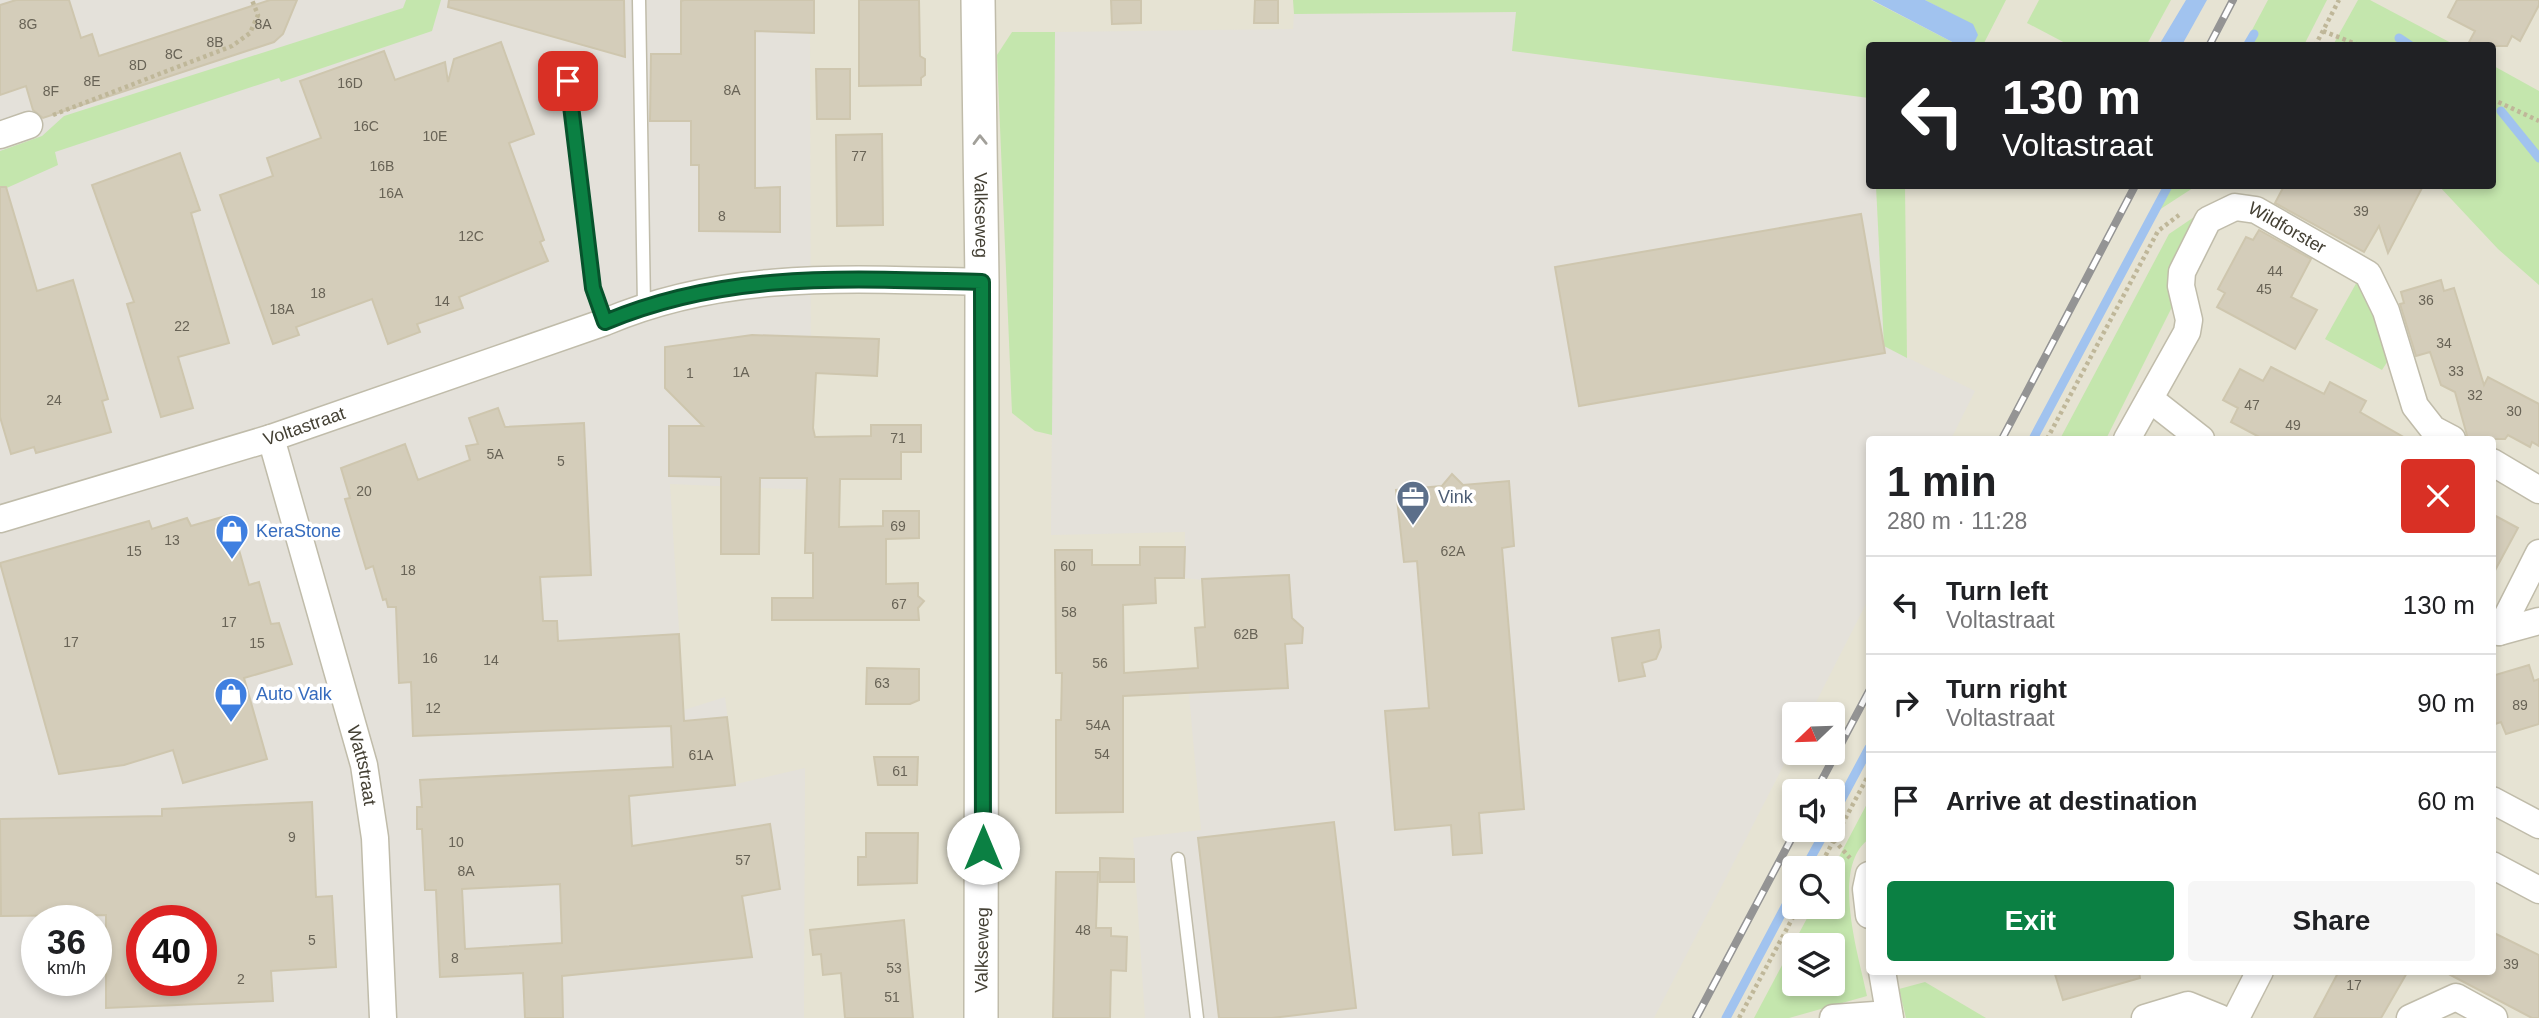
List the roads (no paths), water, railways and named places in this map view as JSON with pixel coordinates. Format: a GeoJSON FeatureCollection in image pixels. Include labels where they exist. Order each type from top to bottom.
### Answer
{"type":"FeatureCollection","features":[{"type":"Feature","properties":{"kind":"street","name":"Valkseweg"},"geometry":{"type":"LineString","coordinates":[[978,0],[982,282],[981,1018]]}},
{"type":"Feature","properties":{"kind":"street"},"geometry":{"type":"LineString","coordinates":[[0,135],[29,125]]}},
{"type":"Feature","properties":{"kind":"street","name":"Wildforster"},"geometry":{"type":"LineString","coordinates":[[2129,436],[2187,332],[2189,320],[2181,286],[2182,272],[2208,220],[2235,206],[2246,207],[2368,274],[2386,311],[2415,406],[2433,429],[2446,436]]}},
{"type":"Feature","properties":{"kind":"street","name":"Voltastraat"},"geometry":{"type":"LineString","coordinates":[[0,519],[271,438],[605,322],[643,306],[702,291],[804,278],[982,282]]}},
{"type":"Feature","properties":{"kind":"street"},"geometry":{"type":"LineString","coordinates":[[2150,399],[2197,436]]}},
{"type":"Feature","properties":{"kind":"street","name":"Wattstraat"},"geometry":{"type":"LineString","coordinates":[[271,438],[364,765],[375,838],[383,1018]]}},
{"type":"Feature","properties":{"kind":"street"},"geometry":{"type":"LineString","coordinates":[[2496,464],[2539,490]]}},
{"type":"Feature","properties":{"kind":"street"},"geometry":{"type":"LineString","coordinates":[[2496,628],[2539,553]]}},
{"type":"Feature","properties":{"kind":"street"},"geometry":{"type":"LineString","coordinates":[[2496,630],[2539,621]]}},
{"type":"Feature","properties":{"kind":"street"},"geometry":{"type":"LineString","coordinates":[[2496,802],[2539,825]]}},
{"type":"Feature","properties":{"kind":"street"},"geometry":{"type":"LineString","coordinates":[[2496,867],[2539,890]]}},
{"type":"Feature","properties":{"kind":"street"},"geometry":{"type":"LineString","coordinates":[[1833,1018],[1890,1016],[1883,975]]}},
{"type":"Feature","properties":{"kind":"street"},"geometry":{"type":"LineString","coordinates":[[2236,1018],[2258,975]]}},
{"type":"Feature","properties":{"kind":"street"},"geometry":{"type":"LineString","coordinates":[[2410,1018],[2456,997],[2494,1018]]}},
{"type":"Feature","properties":{"kind":"street"},"geometry":{"type":"LineString","coordinates":[[2145,1018],[2189,1004],[2220,1018]]}},
{"type":"Feature","properties":{"kind":"lane"},"geometry":{"type":"LineString","coordinates":[[639,0],[643,306]]}},
{"type":"Feature","properties":{"kind":"lane"},"geometry":{"type":"LineString","coordinates":[[568,81],[593,288],[605,322]]}},
{"type":"Feature","properties":{"kind":"lane"},"geometry":{"type":"LineString","coordinates":[[1178,859],[1197,1018]]}},
{"type":"Feature","properties":{"kind":"water"},"geometry":{"type":"Polygon","coordinates":[[[1872,0],[1925,0],[1973,24],[1978,35],[1974,42],[1952,42],[1872,0]]]}},
{"type":"Feature","properties":{"kind":"water"},"geometry":{"type":"Polygon","coordinates":[[[2186,0],[2207,0],[2184,42],[2161,42],[2186,0]]]}},
{"type":"Feature","properties":{"kind":"waterway"},"geometry":{"type":"LineString","coordinates":[[2249,42],[2254,34]]}},
{"type":"Feature","properties":{"kind":"waterway"},"geometry":{"type":"LineString","coordinates":[[2399,38],[2405,42]]}},
{"type":"Feature","properties":{"kind":"waterway"},"geometry":{"type":"LineString","coordinates":[[2501,111],[2539,158]]}},
{"type":"Feature","properties":{"kind":"waterway"},"geometry":{"type":"LineString","coordinates":[[2035,436],[2166,189]]}},
{"type":"Feature","properties":{"kind":"waterway"},"geometry":{"type":"LineString","coordinates":[[1845,793],[1866,754]]}},
{"type":"Feature","properties":{"kind":"waterway"},"geometry":{"type":"LineString","coordinates":[[1812,856],[1819,842]]}},
{"type":"Feature","properties":{"kind":"waterway"},"geometry":{"type":"LineString","coordinates":[[1726,1018],[1782,913]]}},
{"type":"Feature","properties":{"kind":"railway"},"geometry":{"type":"LineString","coordinates":[[2211,42],[2233,0]]}},
{"type":"Feature","properties":{"kind":"railway"},"geometry":{"type":"LineString","coordinates":[[2004,436],[2133,189]]}},
{"type":"Feature","properties":{"kind":"railway"},"geometry":{"type":"LineString","coordinates":[[1822,779],[1866,697]]}},
{"type":"Feature","properties":{"kind":"railway"},"geometry":{"type":"LineString","coordinates":[[1696,1018],[1790,842]]}},
{"type":"Feature","properties":{"kind":"place","name":"Vink"},"geometry":{"type":"Point","coordinates":[1413,527]}},
{"type":"Feature","properties":{"kind":"place","name":"KeraStone"},"geometry":{"type":"Point","coordinates":[232,561]}},
{"type":"Feature","properties":{"kind":"place","name":"Auto Valk"},"geometry":{"type":"Point","coordinates":[231,724]}}]}
